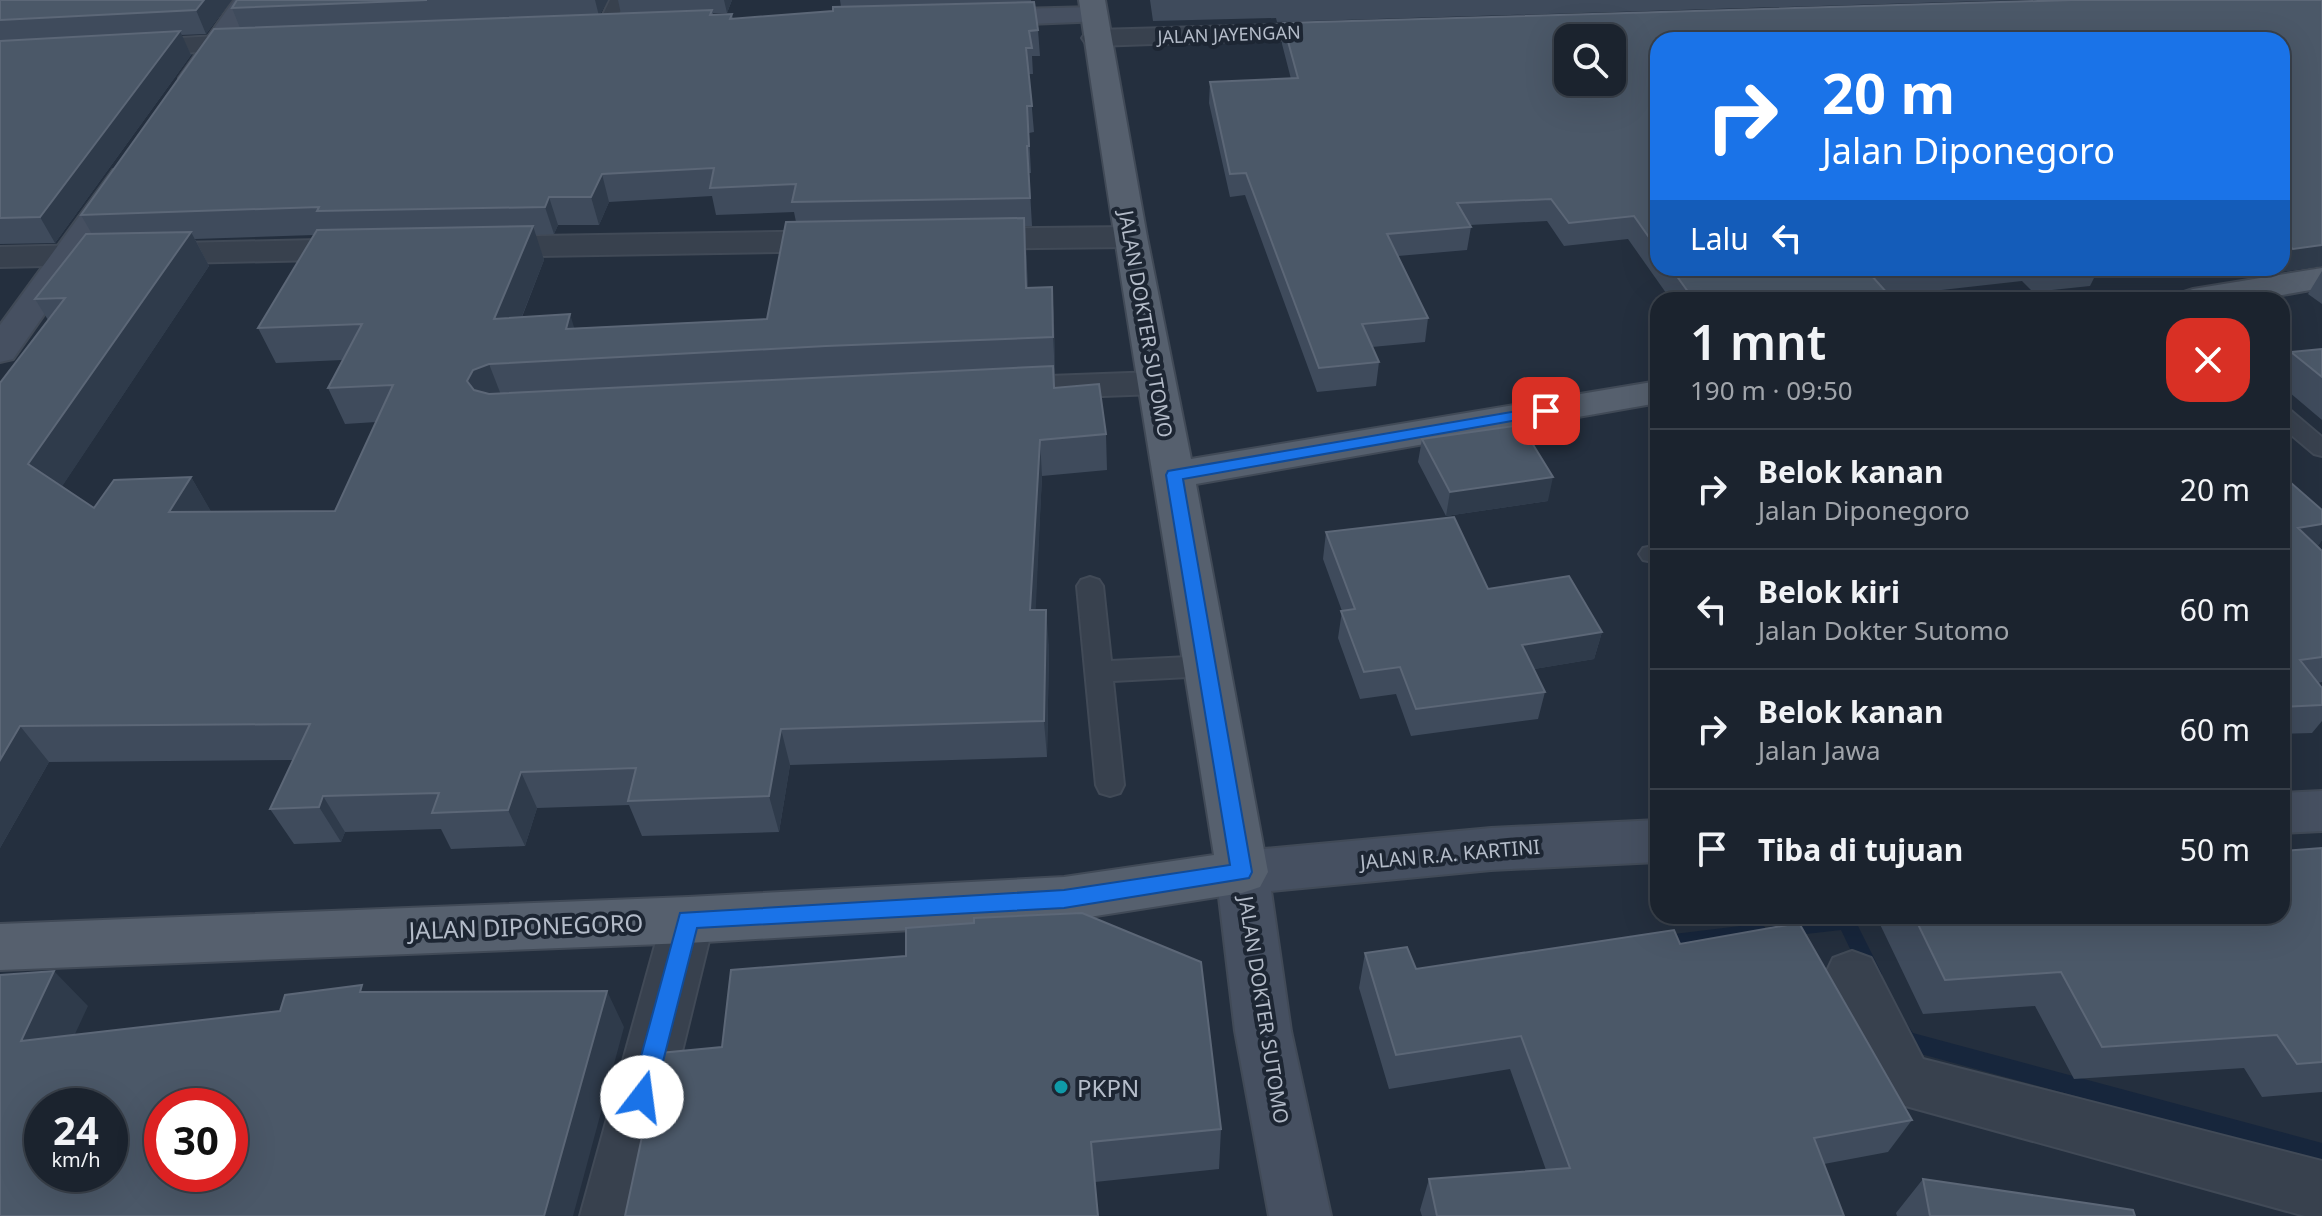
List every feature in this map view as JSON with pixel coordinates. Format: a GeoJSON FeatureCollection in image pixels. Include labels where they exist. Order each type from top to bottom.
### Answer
{"type":"FeatureCollection","features":[{"type":"Feature","properties":{"kind":"main road"},"geometry":{"type":"LineString","coordinates":[[174,105],[233,43],[247,0]]}},
{"type":"Feature","properties":{"kind":"main road"},"geometry":{"type":"LineString","coordinates":[[952,19],[1094,18]]}},
{"type":"Feature","properties":{"kind":"main road","name":"JALAN DOKTER SUTOMO"},"geometry":{"type":"LineString","coordinates":[[1094,18],[1242,872],[1263,1031],[1300,1216]]}},
{"type":"Feature","properties":{"kind":"main road"},"geometry":{"type":"LineString","coordinates":[[574,29],[637,26]]}},
{"type":"Feature","properties":{"kind":"main road"},"geometry":{"type":"LineString","coordinates":[[0,351],[139,155]]}},
{"type":"Feature","properties":{"kind":"main road"},"geometry":{"type":"LineString","coordinates":[[2240,292],[2322,278]]}},
{"type":"Feature","properties":{"kind":"main road"},"geometry":{"type":"LineString","coordinates":[[1174,475],[1650,393]]}},
{"type":"Feature","properties":{"kind":"main road"},"geometry":{"type":"LineString","coordinates":[[2290,813],[2322,811]]}},
{"type":"Feature","properties":{"kind":"main road","name":"JALAN R.A. KARTINI"},"geometry":{"type":"LineString","coordinates":[[1242,872],[1491,849],[1650,841]]}},
{"type":"Feature","properties":{"kind":"main road","name":"JALAN DIPONEGORO"},"geometry":{"type":"LineString","coordinates":[[0,947],[688,920],[1064,899],[1242,872]]}},
{"type":"Feature","properties":{"kind":"street","name":"JALAN JAYENGAN"},"geometry":{"type":"LineString","coordinates":[[1094,18],[1363,30]]}},
{"type":"Feature","properties":{"kind":"street"},"geometry":{"type":"LineString","coordinates":[[93,50],[233,43]]}},
{"type":"Feature","properties":{"kind":"street"},"geometry":{"type":"LineString","coordinates":[[940,240],[1130,237]]}},
{"type":"Feature","properties":{"kind":"street"},"geometry":{"type":"LineString","coordinates":[[450,248],[877,241]]}},
{"type":"Feature","properties":{"kind":"street"},"geometry":{"type":"LineString","coordinates":[[0,257],[387,249]]}},
{"type":"Feature","properties":{"kind":"street"},"geometry":{"type":"LineString","coordinates":[[956,391],[1156,383]]}},
{"type":"Feature","properties":{"kind":"street"},"geometry":{"type":"LineString","coordinates":[[611,1216],[688,920]]}},
{"type":"Feature","properties":{"kind":"street"},"geometry":{"type":"LineString","coordinates":[[1852,975],[1904,1081],[1935,1092],[2008,1108],[2322,1191]]}},
{"type":"Feature","properties":{"kind":"lane"},"geometry":{"type":"LineString","coordinates":[[605,27],[618,0]]}},
{"type":"Feature","properties":{"kind":"lane"},"geometry":{"type":"LineString","coordinates":[[2290,422],[2322,449]]}},
{"type":"Feature","properties":{"kind":"lane"},"geometry":{"type":"LineString","coordinates":[[1090,586],[1110,785]]}},
{"type":"Feature","properties":{"kind":"lane"},"geometry":{"type":"LineString","coordinates":[[1099,672],[1207,666]]}},
{"type":"Feature","properties":{"kind":"building"},"geometry":{"type":"Polygon","coordinates":[[[0,0],[204,0],[196,10],[0,20],[0,0]]]}},
{"type":"Feature","properties":{"kind":"building"},"geometry":{"type":"Polygon","coordinates":[[[237,0],[427,0],[232,8],[237,0]]]}},
{"type":"Feature","properties":{"kind":"building"},"geometry":{"type":"Polygon","coordinates":[[[2072,0],[2322,0],[2322,245],[2290,247],[2290,32],[1650,32],[1650,239],[1634,216],[1569,223],[1551,199],[1457,203],[1471,227],[1387,234],[1428,318],[1362,324],[1379,362],[1319,368],[1246,173],[1230,174],[1210,82],[1298,78],[1283,23],[2072,0]]]}},
{"type":"Feature","properties":{"kind":"building"},"geometry":{"type":"Polygon","coordinates":[[[1034,2],[1038,30],[1029,31],[1032,48],[1026,48],[1032,106],[1027,106],[1030,198],[792,202],[796,184],[710,188],[714,168],[602,174],[591,197],[549,197],[545,207],[317,211],[319,207],[81,215],[214,29],[712,10],[710,15],[732,14],[730,19],[833,11],[833,7],[1034,2]]]}},
{"type":"Feature","properties":{"kind":"building"},"geometry":{"type":"Polygon","coordinates":[[[180,31],[40,217],[0,218],[0,41],[180,31]]]}},
{"type":"Feature","properties":{"kind":"building"},"geometry":{"type":"Polygon","coordinates":[[[1024,218],[1026,288],[1052,287],[1053,337],[489,364],[473,370],[467,381],[474,390],[489,394],[1053,366],[1054,388],[1099,384],[1106,434],[1040,440],[1030,610],[1046,610],[1044,721],[781,729],[769,796],[628,801],[636,768],[521,772],[508,810],[432,813],[439,793],[323,796],[319,807],[270,809],[310,724],[20,726],[0,760],[0,383],[65,298],[35,299],[86,234],[191,232],[28,464],[94,508],[114,480],[191,477],[169,512],[335,511],[393,385],[328,388],[362,324],[258,328],[317,230],[533,226],[494,319],[570,314],[566,329],[767,319],[786,222],[1024,218]]]}},
{"type":"Feature","properties":{"kind":"building"},"geometry":{"type":"Polygon","coordinates":[[[1677,276],[1872,276],[1886,292],[1688,292],[1677,276]]]}},
{"type":"Feature","properties":{"kind":"building"},"geometry":{"type":"Polygon","coordinates":[[[2322,349],[2322,377],[2291,352],[2322,349]]]}},
{"type":"Feature","properties":{"kind":"building"},"geometry":{"type":"Polygon","coordinates":[[[1521,425],[1553,477],[1450,492],[1422,439],[1521,425]]]}},
{"type":"Feature","properties":{"kind":"building"},"geometry":{"type":"Polygon","coordinates":[[[2290,482],[2322,510],[2322,524],[2298,528],[2322,551],[2322,657],[2300,660],[2322,688],[2322,705],[2290,707],[2290,482]]]}},
{"type":"Feature","properties":{"kind":"building"},"geometry":{"type":"Polygon","coordinates":[[[1454,517],[1488,589],[1569,576],[1602,632],[1522,645],[1545,692],[1416,709],[1400,667],[1364,672],[1341,611],[1355,609],[1326,532],[1454,517]]]}},
{"type":"Feature","properties":{"kind":"building"},"geometry":{"type":"Polygon","coordinates":[[[2322,848],[2322,1062],[2297,1064],[2277,1035],[2102,1047],[2061,972],[1945,980],[1918,924],[2290,924],[2290,850],[2322,848]]]}},
{"type":"Feature","properties":{"kind":"building"},"geometry":{"type":"Polygon","coordinates":[[[1082,913],[1201,962],[1221,1129],[1091,1142],[1098,1216],[625,1216],[660,1053],[722,1047],[731,970],[906,956],[906,928],[974,923],[974,918],[1082,913]]]}},
{"type":"Feature","properties":{"kind":"building"},"geometry":{"type":"Polygon","coordinates":[[[1800,924],[1912,1120],[1814,1138],[1844,1216],[1437,1216],[1429,1179],[1570,1168],[1521,1036],[1396,1055],[1365,953],[1407,947],[1416,969],[1674,930],[1680,944],[1800,924]]]}},
{"type":"Feature","properties":{"kind":"building"},"geometry":{"type":"Polygon","coordinates":[[[54,971],[21,1041],[280,1011],[285,995],[362,985],[360,992],[607,991],[544,1216],[0,1216],[0,975],[54,971]]]}},
{"type":"Feature","properties":{"kind":"building"},"geometry":{"type":"Polygon","coordinates":[[[1923,1179],[2133,1210],[2135,1216],[1930,1216],[1923,1179]]]}},
{"type":"Feature","properties":{"kind":"waterway"},"geometry":{"type":"LineString","coordinates":[[1780,929],[1821,924]]}},
{"type":"Feature","properties":{"kind":"waterway"},"geometry":{"type":"LineString","coordinates":[[1847,924],[1872,974]]}},
{"type":"Feature","properties":{"kind":"waterway"},"geometry":{"type":"LineString","coordinates":[[1657,944],[1757,932]]}},
{"type":"Feature","properties":{"kind":"waterway"},"geometry":{"type":"LineString","coordinates":[[1900,1031],[1906,1041],[2322,1153]]}},
{"type":"Feature","properties":{"kind":"place","name":"PKPN"},"geometry":{"type":"Point","coordinates":[1061,1087]}},
{"type":"Feature","properties":{"kind":"route"},"geometry":{"type":"LineString","coordinates":[[642,1097],[688,920],[1064,899],[1242,872],[1174,475],[1546,411]]}}]}
